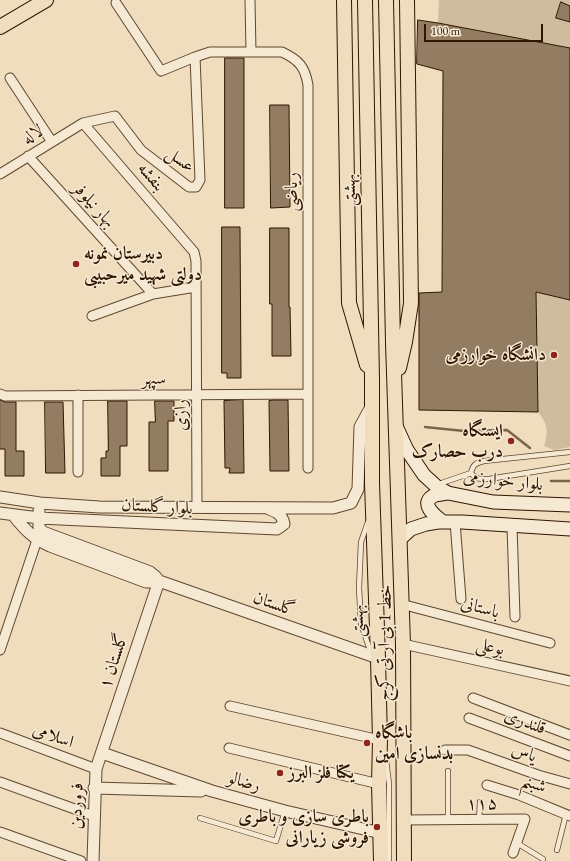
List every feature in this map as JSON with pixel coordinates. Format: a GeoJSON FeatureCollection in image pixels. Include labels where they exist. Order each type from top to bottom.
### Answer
{"type":"FeatureCollection","features":[{"type":"Feature","properties":{"kind":"main road"},"geometry":{"type":"LineString","coordinates":[[0,27],[46,0]]}},
{"type":"Feature","properties":{"kind":"main road"},"geometry":{"type":"LineString","coordinates":[[344,0],[349,304],[372,379]]}},
{"type":"Feature","properties":{"kind":"main road","name":"بهشتى"},"geometry":{"type":"LineString","coordinates":[[365,0],[372,379]]}},
{"type":"Feature","properties":{"kind":"main road"},"geometry":{"type":"LineString","coordinates":[[386,0],[393,343],[400,539],[400,638],[404,861]]}},
{"type":"Feature","properties":{"kind":"main road"},"geometry":{"type":"LineString","coordinates":[[387,30],[391,0]]}},
{"type":"Feature","properties":{"kind":"main road"},"geometry":{"type":"LineString","coordinates":[[395,386],[405,342],[411,302],[407,0]]}},
{"type":"Feature","properties":{"kind":"main road","name":"بهشتی"},"geometry":{"type":"LineString","coordinates":[[372,379],[373,509],[380,733],[379,784],[381,861]]}},
{"type":"Feature","properties":{"kind":"main road","name":"بلوار خوارزمی"},"geometry":{"type":"LineString","coordinates":[[396,425],[412,459],[424,475],[436,486],[448,493],[493,502],[570,505]]}},
{"type":"Feature","properties":{"kind":"main road"},"geometry":{"type":"LineString","coordinates":[[448,493],[435,495],[429,500],[428,506],[431,513],[449,522]]}},
{"type":"Feature","properties":{"kind":"main road"},"geometry":{"type":"LineString","coordinates":[[400,539],[411,529],[426,524],[449,522],[570,529]]}},
{"type":"Feature","properties":{"kind":"street"},"geometry":{"type":"LineString","coordinates":[[250,0],[251,52]]}},
{"type":"Feature","properties":{"kind":"street","name":"ریاضی"},"geometry":{"type":"LineString","coordinates":[[116,3],[161,71],[210,52],[282,52],[292,57],[300,64],[306,74],[308,85],[308,468]]}},
{"type":"Feature","properties":{"kind":"street","name":"عسل"},"geometry":{"type":"LineString","coordinates":[[83,123],[115,116],[140,150],[189,188],[196,187],[200,180],[195,57]]}},
{"type":"Feature","properties":{"kind":"street"},"geometry":{"type":"LineString","coordinates":[[10,78],[52,142]]}},
{"type":"Feature","properties":{"kind":"street","name":"لاله"},"geometry":{"type":"LineString","coordinates":[[0,174],[83,123]]}},
{"type":"Feature","properties":{"kind":"street","name":"بنفشه"},"geometry":{"type":"LineString","coordinates":[[83,123],[194,252]]}},
{"type":"Feature","properties":{"kind":"street","name":"بهار نیلوفر"},"geometry":{"type":"LineString","coordinates":[[28,156],[153,294]]}},
{"type":"Feature","properties":{"kind":"street","name":"رازی"},"geometry":{"type":"LineString","coordinates":[[194,252],[196,261],[197,507]]}},
{"type":"Feature","properties":{"kind":"street"},"geometry":{"type":"LineString","coordinates":[[92,316],[153,294],[196,287]]}},
{"type":"Feature","properties":{"kind":"street","name":"سپهر"},"geometry":{"type":"LineString","coordinates":[[0,394],[5,396],[308,394]]}},
{"type":"Feature","properties":{"kind":"street"},"geometry":{"type":"LineString","coordinates":[[78,395],[78,472]]}},
{"type":"Feature","properties":{"kind":"street","name":"بلوار گلستان"},"geometry":{"type":"LineString","coordinates":[[0,497],[40,503],[99,507],[332,508],[351,503],[358,489],[360,427],[372,404]]}},
{"type":"Feature","properties":{"kind":"street"},"geometry":{"type":"LineString","coordinates":[[39,518],[40,503]]}},
{"type":"Feature","properties":{"kind":"street","name":"بلوار گلستان"},"geometry":{"type":"LineString","coordinates":[[0,513],[39,518],[276,530],[284,524],[283,518],[278,512],[266,508]]}},
{"type":"Feature","properties":{"kind":"street","name":"گلستان"},"geometry":{"type":"LineString","coordinates":[[14,516],[37,540],[146,582],[158,581],[378,658]]}},
{"type":"Feature","properties":{"kind":"street","name":"گلستان"},"geometry":{"type":"LineString","coordinates":[[39,518],[39,528],[43,532],[150,572],[158,581]]}},
{"type":"Feature","properties":{"kind":"street"},"geometry":{"type":"LineString","coordinates":[[449,522],[461,599]]}},
{"type":"Feature","properties":{"kind":"street"},"geometry":{"type":"LineString","coordinates":[[512,526],[515,617]]}},
{"type":"Feature","properties":{"kind":"street"},"geometry":{"type":"LineString","coordinates":[[0,650],[37,540]]}},
{"type":"Feature","properties":{"kind":"street","name":"گلستان ۱"},"geometry":{"type":"LineString","coordinates":[[102,753],[158,581]]}},
{"type":"Feature","properties":{"kind":"street","name":"باستانی"},"geometry":{"type":"LineString","coordinates":[[400,604],[550,643]]}},
{"type":"Feature","properties":{"kind":"street","name":"بوعلی"},"geometry":{"type":"LineString","coordinates":[[400,638],[570,681]]}},
{"type":"Feature","properties":{"kind":"street"},"geometry":{"type":"LineString","coordinates":[[473,698],[570,735]]}},
{"type":"Feature","properties":{"kind":"street"},"geometry":{"type":"LineString","coordinates":[[230,706],[380,733]]}},
{"type":"Feature","properties":{"kind":"street","name":"قلندری"},"geometry":{"type":"LineString","coordinates":[[469,718],[570,756]]}},
{"type":"Feature","properties":{"kind":"street","name":"اسلامی"},"geometry":{"type":"LineString","coordinates":[[0,733],[96,769]]}},
{"type":"Feature","properties":{"kind":"street"},"geometry":{"type":"LineString","coordinates":[[229,748],[379,784]]}},
{"type":"Feature","properties":{"kind":"street","name":"یاس"},"geometry":{"type":"LineString","coordinates":[[445,750],[468,750],[538,775],[570,784]]}},
{"type":"Feature","properties":{"kind":"street","name":"فروردین"},"geometry":{"type":"LineString","coordinates":[[93,861],[94,788],[96,769],[102,753]]}},
{"type":"Feature","properties":{"kind":"street","name":"رضالو"},"geometry":{"type":"LineString","coordinates":[[102,753],[212,791],[285,811],[381,833]]}},
{"type":"Feature","properties":{"kind":"street"},"geometry":{"type":"LineString","coordinates":[[0,782],[94,816]]}},
{"type":"Feature","properties":{"kind":"street","name":"شبنم"},"geometry":{"type":"LineString","coordinates":[[487,785],[519,795],[568,815]]}},
{"type":"Feature","properties":{"kind":"street"},"geometry":{"type":"LineString","coordinates":[[94,788],[212,791]]}},
{"type":"Feature","properties":{"kind":"street","name":"۱۱۵"},"geometry":{"type":"LineString","coordinates":[[404,820],[525,819],[513,853]]}},
{"type":"Feature","properties":{"kind":"street"},"geometry":{"type":"LineString","coordinates":[[0,832],[81,861]]}},
{"type":"Feature","properties":{"kind":"lane"},"geometry":{"type":"LineString","coordinates":[[570,452],[484,461],[476,463],[472,472],[474,477],[489,479],[570,466]]}},
{"type":"Feature","properties":{"kind":"lane"},"geometry":{"type":"LineString","coordinates":[[436,486],[472,472]]}},
{"type":"Feature","properties":{"kind":"lane","name":"خط 1 بی آر تی کرج"},"geometry":{"type":"LineString","coordinates":[[400,570],[397,601],[400,638]]}},
{"type":"Feature","properties":{"kind":"lane","name":"خط 1 بی آر تی کرج"},"geometry":{"type":"LineString","coordinates":[[398,687],[398,749]]}},
{"type":"Feature","properties":{"kind":"lane","name":"خط 1 بی آر تی کرج"},"geometry":{"type":"LineString","coordinates":[[380,733],[389,784],[389,861]]}},
{"type":"Feature","properties":{"kind":"lane"},"geometry":{"type":"LineString","coordinates":[[448,771],[448,820]]}},
{"type":"Feature","properties":{"kind":"lane"},"geometry":{"type":"LineString","coordinates":[[479,820],[480,802]]}},
{"type":"Feature","properties":{"kind":"lane"},"geometry":{"type":"LineString","coordinates":[[200,818],[276,841],[285,811]]}},
{"type":"Feature","properties":{"kind":"lane"},"geometry":{"type":"LineString","coordinates":[[557,850],[568,815]]}},
{"type":"Feature","properties":{"kind":"lane"},"geometry":{"type":"LineString","coordinates":[[517,843],[543,859]]}},
{"type":"Feature","properties":{"kind":"shaded area"},"geometry":{"type":"Polygon","coordinates":[[[439,0],[570,0],[570,48],[438,23],[439,0]]]}},
{"type":"Feature","properties":{"kind":"shaded area"},"geometry":{"type":"Polygon","coordinates":[[[536,292],[570,300],[570,447],[554,450],[544,446],[547,432],[545,424],[538,412],[536,292]]]}},
{"type":"Feature","properties":{"kind":"building"},"geometry":{"type":"Polygon","coordinates":[[[561,2],[570,6],[570,22],[556,18],[561,2]]]}},
{"type":"Feature","properties":{"kind":"building"},"geometry":{"type":"Polygon","coordinates":[[[418,20],[570,48],[570,300],[536,292],[538,412],[419,410],[419,293],[442,292],[443,71],[417,64],[418,20]]]}},
{"type":"Feature","properties":{"kind":"building"},"geometry":{"type":"Polygon","coordinates":[[[225,58],[244,58],[244,208],[225,208],[225,58]]]}},
{"type":"Feature","properties":{"kind":"building"},"geometry":{"type":"Polygon","coordinates":[[[270,105],[289,105],[290,207],[271,208],[270,105]]]}},
{"type":"Feature","properties":{"kind":"building"},"geometry":{"type":"Polygon","coordinates":[[[222,227],[240,227],[241,378],[227,378],[227,373],[222,373],[222,227]]]}},
{"type":"Feature","properties":{"kind":"building"},"geometry":{"type":"Polygon","coordinates":[[[270,228],[289,228],[289,307],[291,356],[272,356],[270,228]]]}},
{"type":"Feature","properties":{"kind":"building"},"geometry":{"type":"Polygon","coordinates":[[[0,400],[5,402],[16,402],[16,451],[24,451],[24,476],[5,476],[5,449],[0,449],[0,400]]]}},
{"type":"Feature","properties":{"kind":"building"},"geometry":{"type":"Polygon","coordinates":[[[243,400],[244,473],[229,473],[230,468],[225,468],[224,401],[243,400]]]}},
{"type":"Feature","properties":{"kind":"building"},"geometry":{"type":"Polygon","coordinates":[[[288,400],[289,471],[270,471],[269,401],[288,400]]]}},
{"type":"Feature","properties":{"kind":"building"},"geometry":{"type":"Polygon","coordinates":[[[108,401],[127,401],[127,446],[120,446],[120,476],[101,476],[101,458],[106,458],[106,451],[108,451],[108,401]]]}},
{"type":"Feature","properties":{"kind":"building"},"geometry":{"type":"Polygon","coordinates":[[[155,401],[174,401],[174,421],[168,421],[168,471],[149,471],[149,422],[155,422],[155,401]]]}},
{"type":"Feature","properties":{"kind":"building"},"geometry":{"type":"Polygon","coordinates":[[[45,402],[63,402],[65,473],[46,473],[45,402]]]}},
{"type":"Feature","properties":{"kind":"waterway"},"geometry":{"type":"LineString","coordinates":[[425,427],[464,431],[507,430],[530,448]]}},
{"type":"Feature","properties":{"kind":"waterway"},"geometry":{"type":"LineString","coordinates":[[551,481],[570,481]]}},
{"type":"Feature","properties":{"kind":"place","name":"دبیرستان نمونه دولتی شهید میرحبیبی"},"geometry":{"type":"Point","coordinates":[76,264]}},
{"type":"Feature","properties":{"kind":"place","name":"دانشگاه خوارزمی"},"geometry":{"type":"Point","coordinates":[554,355]}},
{"type":"Feature","properties":{"kind":"place","name":"ایستگاه درب حصارک"},"geometry":{"type":"Point","coordinates":[511,441]}},
{"type":"Feature","properties":{"kind":"place","name":"باشگاه بدنسازی امین"},"geometry":{"type":"Point","coordinates":[367,743]}},
{"type":"Feature","properties":{"kind":"place","name":"یکتا فلز البرز"},"geometry":{"type":"Point","coordinates":[280,773]}},
{"type":"Feature","properties":{"kind":"place","name":"باطری سازی و باطری فروشی زیارانی"},"geometry":{"type":"Point","coordinates":[377,827]}}]}
